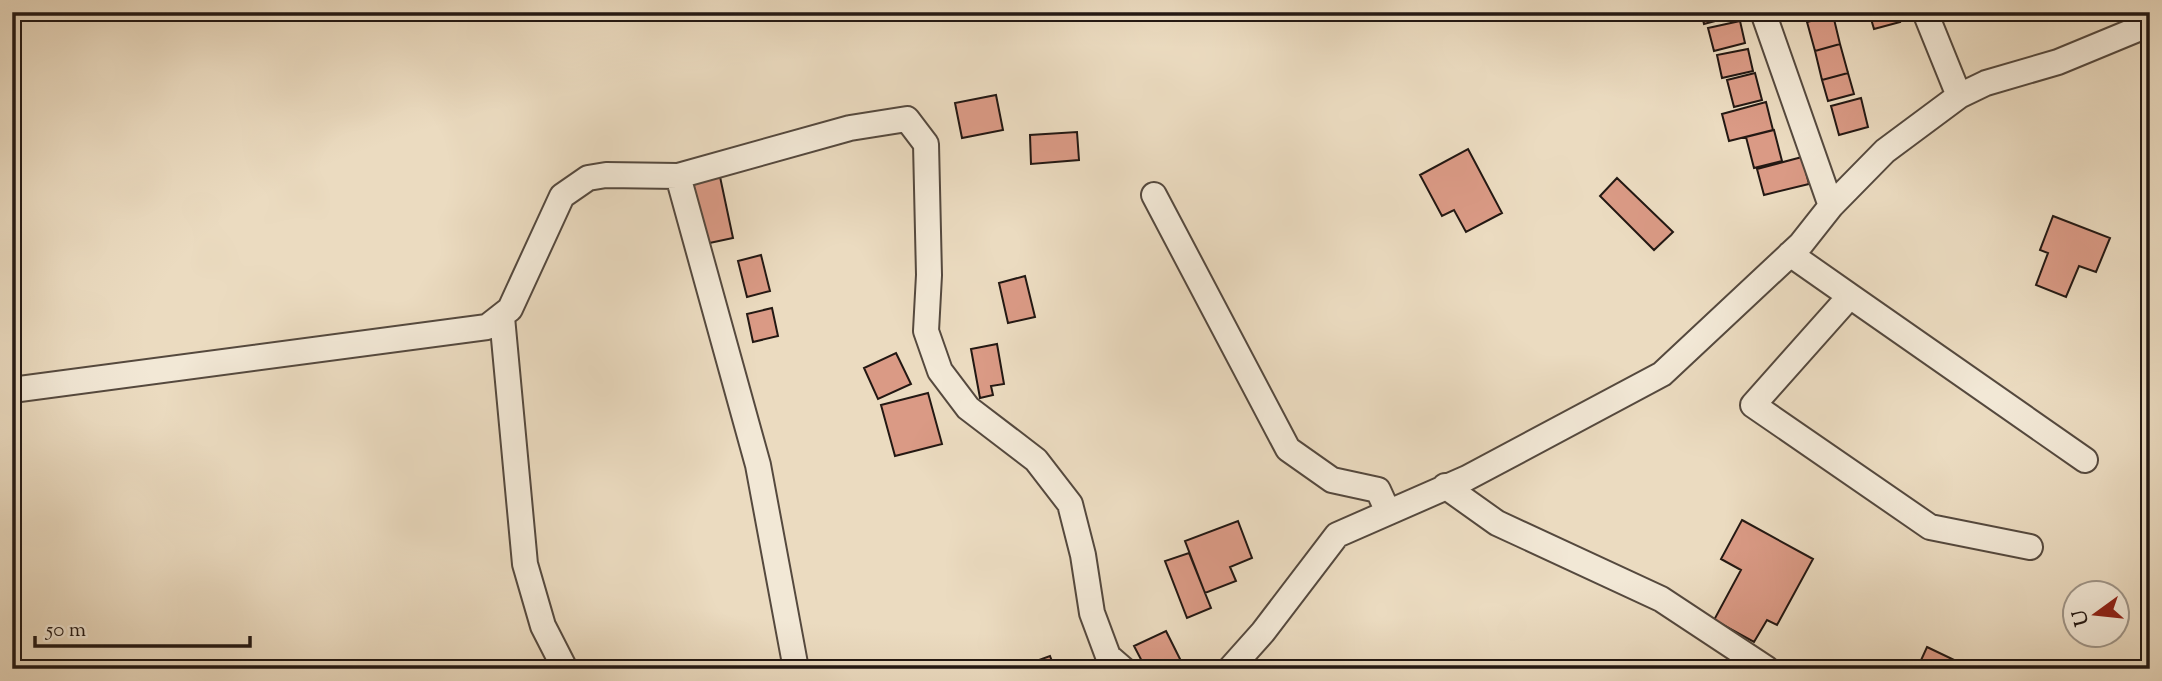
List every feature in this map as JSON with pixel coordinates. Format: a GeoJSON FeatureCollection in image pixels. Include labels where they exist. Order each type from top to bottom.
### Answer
{"type":"FeatureCollection","features":[{"type":"Feature","properties":{"kind":"street"},"geometry":{"type":"LineString","coordinates":[[1763,12],[1831,206]]}},
{"type":"Feature","properties":{"kind":"street"},"geometry":{"type":"LineString","coordinates":[[1924,12],[1959,96]]}},
{"type":"Feature","properties":{"kind":"street"},"geometry":{"type":"LineString","coordinates":[[1230,669],[1263,632],[1337,535],[1467,478],[1662,374],[1790,254],[1831,206],[1885,151],[1959,96],[1986,83],[2058,62],[2150,24]]}},
{"type":"Feature","properties":{"kind":"street"},"geometry":{"type":"LineString","coordinates":[[12,390],[487,327],[510,309],[562,196],[575,185],[606,175],[678,176],[850,128],[908,119],[926,144],[929,275],[926,331],[940,371],[968,408],[1036,460],[1070,504],[1083,555],[1093,613],[1108,656],[1123,669]]}},
{"type":"Feature","properties":{"kind":"street"},"geometry":{"type":"LineString","coordinates":[[678,176],[758,465],[796,669]]}},
{"type":"Feature","properties":{"kind":"street"},"geometry":{"type":"LineString","coordinates":[[1154,195],[1288,449],[1332,480],[1378,490],[1388,512]]}},
{"type":"Feature","properties":{"kind":"street"},"geometry":{"type":"LineString","coordinates":[[1790,254],[2085,460]]}},
{"type":"Feature","properties":{"kind":"street"},"geometry":{"type":"LineString","coordinates":[[1850,296],[1753,405],[1930,527],[2030,547]]}},
{"type":"Feature","properties":{"kind":"street"},"geometry":{"type":"LineString","coordinates":[[502,317],[526,564],[543,626],[565,669]]}},
{"type":"Feature","properties":{"kind":"street"},"geometry":{"type":"LineString","coordinates":[[1445,486],[1497,523],[1661,599],[1767,669]]}},
{"type":"Feature","properties":{"kind":"building"},"geometry":{"type":"Polygon","coordinates":[[[1701,12],[1733,12],[1734,16],[1704,24],[1701,12]]]}},
{"type":"Feature","properties":{"kind":"building"},"geometry":{"type":"Polygon","coordinates":[[[1804,12],[1832,12],[1833,15],[1807,22],[1804,12]]]}},
{"type":"Feature","properties":{"kind":"building"},"geometry":{"type":"Polygon","coordinates":[[[1869,12],[1897,12],[1900,22],[1874,29],[1869,12]]]}},
{"type":"Feature","properties":{"kind":"building"},"geometry":{"type":"Polygon","coordinates":[[[1833,15],[1840,44],[1815,51],[1807,22],[1833,15]]]}},
{"type":"Feature","properties":{"kind":"building"},"geometry":{"type":"Polygon","coordinates":[[[1740,21],[1745,43],[1714,51],[1708,28],[1740,21]]]}},
{"type":"Feature","properties":{"kind":"building"},"geometry":{"type":"Polygon","coordinates":[[[1840,44],[1848,73],[1822,80],[1815,51],[1840,44]]]}},
{"type":"Feature","properties":{"kind":"building"},"geometry":{"type":"Polygon","coordinates":[[[1748,49],[1753,71],[1722,78],[1717,55],[1748,49]]]}},
{"type":"Feature","properties":{"kind":"building"},"geometry":{"type":"Polygon","coordinates":[[[1755,73],[1762,100],[1734,107],[1727,80],[1755,73]]]}},
{"type":"Feature","properties":{"kind":"building"},"geometry":{"type":"Polygon","coordinates":[[[1848,73],[1854,94],[1828,101],[1822,80],[1848,73]]]}},
{"type":"Feature","properties":{"kind":"building"},"geometry":{"type":"Polygon","coordinates":[[[996,95],[1003,130],[962,138],[955,103],[996,95]]]}},
{"type":"Feature","properties":{"kind":"building"},"geometry":{"type":"Polygon","coordinates":[[[1861,98],[1868,127],[1839,135],[1831,106],[1861,98]]]}},
{"type":"Feature","properties":{"kind":"building"},"geometry":{"type":"Polygon","coordinates":[[[1766,102],[1773,130],[1729,141],[1722,114],[1766,102]]]}},
{"type":"Feature","properties":{"kind":"building"},"geometry":{"type":"Polygon","coordinates":[[[1774,130],[1782,161],[1754,168],[1746,137],[1774,130]]]}},
{"type":"Feature","properties":{"kind":"building"},"geometry":{"type":"Polygon","coordinates":[[[1077,132],[1079,160],[1031,164],[1030,135],[1077,132]]]}},
{"type":"Feature","properties":{"kind":"building"},"geometry":{"type":"Polygon","coordinates":[[[1468,149],[1502,213],[1466,232],[1454,210],[1442,216],[1420,175],[1468,149]]]}},
{"type":"Feature","properties":{"kind":"building"},"geometry":{"type":"Polygon","coordinates":[[[1802,157],[1809,184],[1764,195],[1757,169],[1802,157]]]}},
{"type":"Feature","properties":{"kind":"building"},"geometry":{"type":"Polygon","coordinates":[[[719,172],[733,238],[700,245],[686,178],[719,172]]]}},
{"type":"Feature","properties":{"kind":"building"},"geometry":{"type":"Polygon","coordinates":[[[1617,178],[1673,232],[1654,250],[1600,196],[1617,178]]]}},
{"type":"Feature","properties":{"kind":"building"},"geometry":{"type":"Polygon","coordinates":[[[2053,216],[2110,238],[2096,272],[2079,266],[2066,297],[2036,285],[2048,253],[2040,250],[2053,216]]]}},
{"type":"Feature","properties":{"kind":"building"},"geometry":{"type":"Polygon","coordinates":[[[761,255],[770,291],[747,297],[738,261],[761,255]]]}},
{"type":"Feature","properties":{"kind":"building"},"geometry":{"type":"Polygon","coordinates":[[[1025,276],[1035,317],[1008,323],[999,283],[1025,276]]]}},
{"type":"Feature","properties":{"kind":"building"},"geometry":{"type":"Polygon","coordinates":[[[772,308],[778,336],[753,342],[747,314],[772,308]]]}},
{"type":"Feature","properties":{"kind":"building"},"geometry":{"type":"Polygon","coordinates":[[[997,344],[1004,384],[991,386],[993,395],[980,398],[971,349],[997,344]]]}},
{"type":"Feature","properties":{"kind":"building"},"geometry":{"type":"Polygon","coordinates":[[[896,353],[911,384],[878,399],[864,368],[896,353]]]}},
{"type":"Feature","properties":{"kind":"building"},"geometry":{"type":"Polygon","coordinates":[[[928,393],[942,444],[895,456],[881,405],[928,393]]]}},
{"type":"Feature","properties":{"kind":"building"},"geometry":{"type":"Polygon","coordinates":[[[1742,520],[1813,559],[1777,625],[1767,620],[1754,642],[1714,620],[1741,570],[1721,559],[1742,520]]]}},
{"type":"Feature","properties":{"kind":"building"},"geometry":{"type":"Polygon","coordinates":[[[1238,521],[1252,558],[1230,567],[1236,581],[1205,593],[1185,541],[1238,521]]]}},
{"type":"Feature","properties":{"kind":"building"},"geometry":{"type":"Polygon","coordinates":[[[1189,553],[1211,608],[1187,618],[1165,561],[1189,553]]]}},
{"type":"Feature","properties":{"kind":"building"},"geometry":{"type":"Polygon","coordinates":[[[1166,631],[1185,669],[1146,669],[1134,646],[1166,631]]]}},
{"type":"Feature","properties":{"kind":"building"},"geometry":{"type":"Polygon","coordinates":[[[1927,647],[1971,668],[1917,669],[1927,647]]]}},
{"type":"Feature","properties":{"kind":"building"},"geometry":{"type":"Polygon","coordinates":[[[1050,656],[1055,669],[1014,669],[1050,656]]]}}]}
